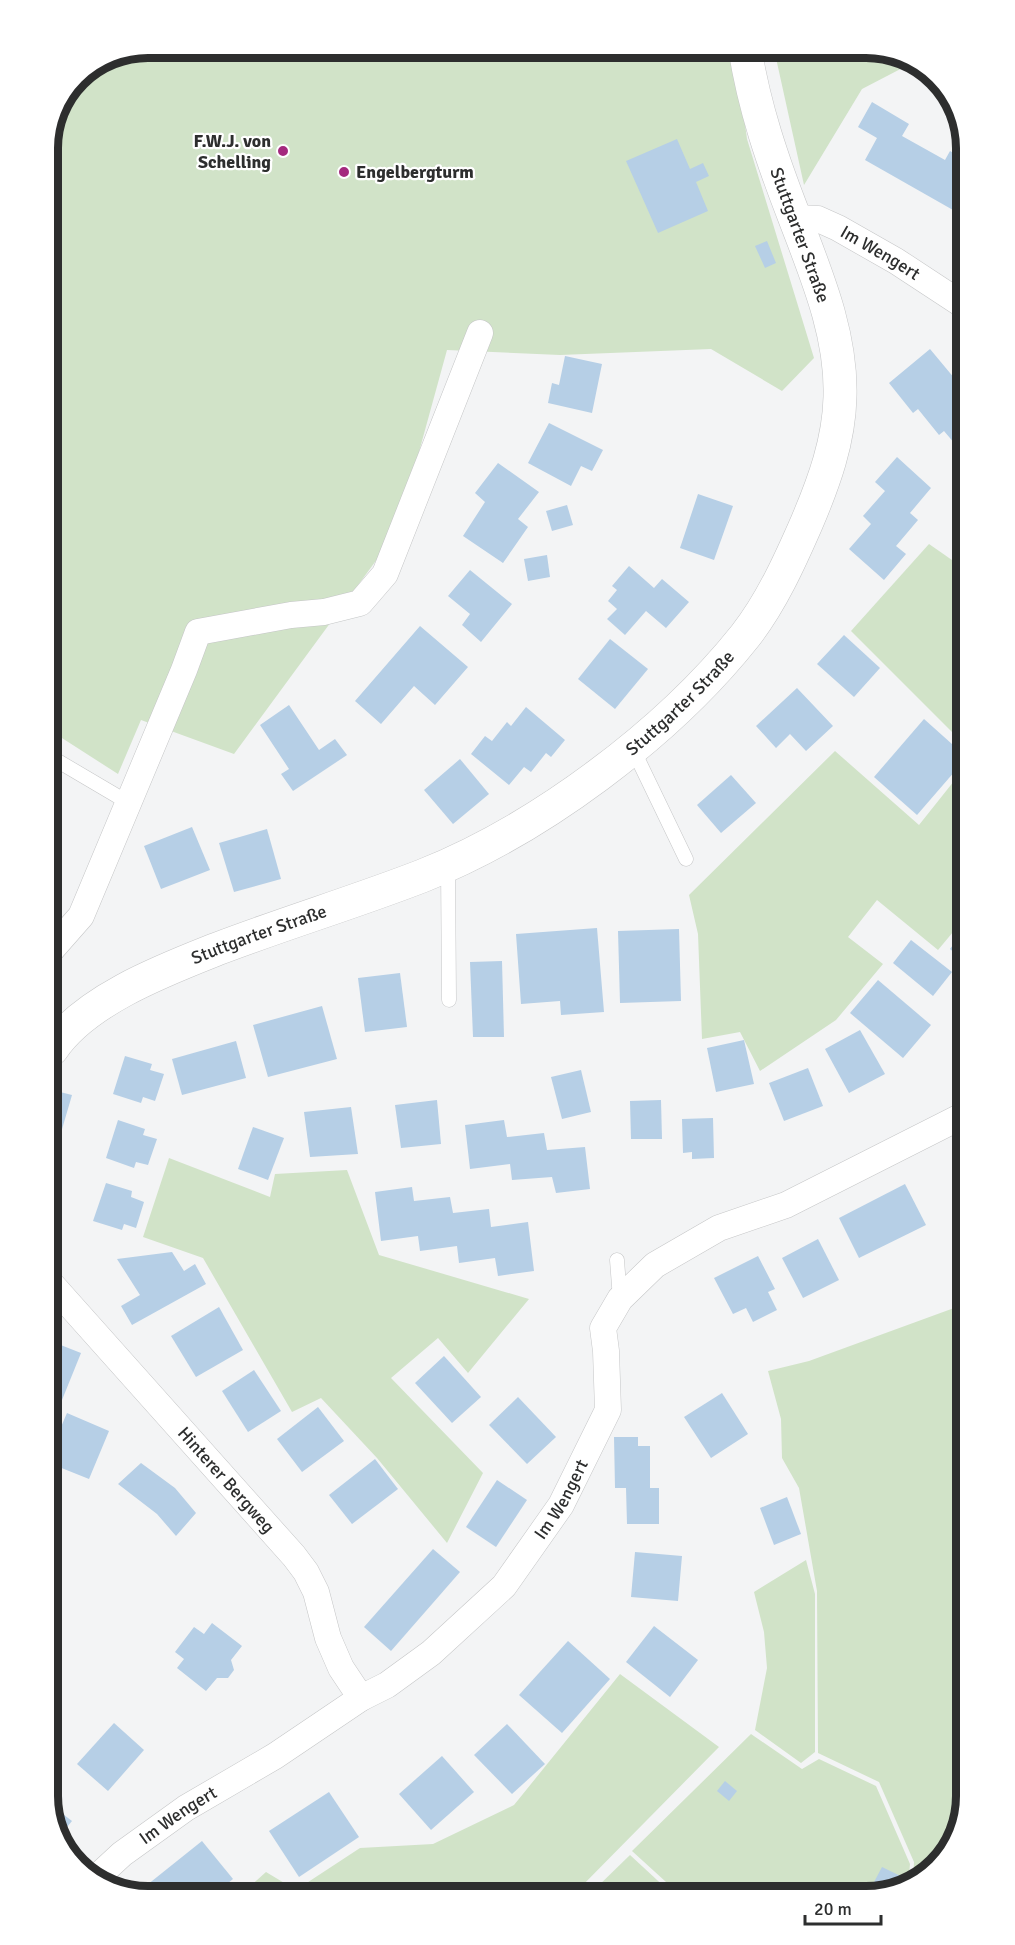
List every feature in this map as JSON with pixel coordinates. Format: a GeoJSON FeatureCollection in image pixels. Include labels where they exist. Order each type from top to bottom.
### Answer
{"type":"FeatureCollection","features":[{"type":"Feature","properties":{"kind":"main road","name":"Stuttgarter Straße"},"geometry":{"type":"LineString","coordinates":[[59,1038],[88,1013],[127,988],[177,965],[250,936],[423,875],[496,842],[560,802],[632,747],[678,708],[744,637],[760,615],[792,556],[814,504],[835,446],[841,396],[837,345],[818,278],[769,148],[750,82],[746,59]]}},
{"type":"Feature","properties":{"kind":"street","name":"Im Wengert"},"geometry":{"type":"LineString","coordinates":[[795,218],[818,219],[838,228],[896,261],[956,300]]}},
{"type":"Feature","properties":{"kind":"street"},"geometry":{"type":"LineString","coordinates":[[59,941],[81,916],[198,632],[291,615],[324,612],[360,603],[385,574],[480,333]]}},
{"type":"Feature","properties":{"kind":"street","name":"Im Wengert"},"geometry":{"type":"LineString","coordinates":[[102,1873],[122,1854],[186,1808],[275,1756],[361,1698],[387,1685],[431,1653],[504,1586],[561,1505],[608,1410],[603,1328],[620,1299],[655,1265],[719,1228],[786,1205],[956,1119]]}},
{"type":"Feature","properties":{"kind":"street","name":"Hinterer Bergweg"},"geometry":{"type":"LineString","coordinates":[[59,1293],[306,1572],[316,1592],[328,1638],[341,1668],[361,1698]]}},
{"type":"Feature","properties":{"kind":"lane"},"geometry":{"type":"LineString","coordinates":[[632,747],[686,859]]}},
{"type":"Feature","properties":{"kind":"lane"},"geometry":{"type":"LineString","coordinates":[[59,762],[129,802]]}},
{"type":"Feature","properties":{"kind":"lane"},"geometry":{"type":"LineString","coordinates":[[447,864],[449,1000]]}},
{"type":"Feature","properties":{"kind":"lane"},"geometry":{"type":"LineString","coordinates":[[617,1260],[620,1299]]}},
{"type":"Feature","properties":{"kind":"green space"},"geometry":{"type":"Polygon","coordinates":[[[148,59],[736,59],[747,139],[814,358],[782,391],[711,349],[560,355],[447,350],[397,532],[234,754],[141,720],[118,774],[59,736],[59,142],[65,114],[85,85],[114,65],[131,60],[148,59]]]}},
{"type":"Feature","properties":{"kind":"green space"},"geometry":{"type":"Polygon","coordinates":[[[776,59],[873,59],[904,67],[862,89],[804,185],[776,59]]]}},
{"type":"Feature","properties":{"kind":"green space"},"geometry":{"type":"Polygon","coordinates":[[[929,544],[956,563],[956,736],[851,631],[929,544]]]}},
{"type":"Feature","properties":{"kind":"green space"},"geometry":{"type":"Polygon","coordinates":[[[835,751],[919,825],[956,779],[956,928],[938,950],[877,900],[848,937],[883,964],[836,1020],[760,1071],[740,1032],[702,1039],[698,934],[689,895],[835,751]]]}},
{"type":"Feature","properties":{"kind":"green space"},"geometry":{"type":"Polygon","coordinates":[[[169,1158],[270,1197],[275,1174],[347,1170],[379,1255],[529,1299],[468,1373],[438,1338],[391,1378],[483,1473],[447,1543],[377,1458],[321,1398],[292,1412],[203,1258],[143,1237],[169,1158]]]}},
{"type":"Feature","properties":{"kind":"green space"},"geometry":{"type":"Polygon","coordinates":[[[956,1307],[956,1808],[952,1826],[941,1847],[926,1864],[913,1873],[914,1862],[879,1782],[818,1753],[817,1591],[799,1488],[782,1458],[781,1419],[768,1371],[809,1361],[956,1307]]]}},
{"type":"Feature","properties":{"kind":"green space"},"geometry":{"type":"Polygon","coordinates":[[[806,1560],[815,1594],[815,1752],[801,1763],[755,1730],[767,1668],[764,1632],[754,1592],[806,1560]]]}},
{"type":"Feature","properties":{"kind":"green space"},"geometry":{"type":"Polygon","coordinates":[[[620,1674],[719,1747],[582,1886],[302,1886],[360,1848],[433,1844],[514,1805],[620,1674]]]}},
{"type":"Feature","properties":{"kind":"green space"},"geometry":{"type":"Polygon","coordinates":[[[751,1734],[802,1769],[819,1759],[876,1786],[910,1864],[909,1876],[884,1885],[670,1886],[632,1851],[751,1734]]]}},
{"type":"Feature","properties":{"kind":"green space"},"geometry":{"type":"Polygon","coordinates":[[[630,1855],[664,1886],[598,1886],[630,1855]]]}},
{"type":"Feature","properties":{"kind":"green space"},"geometry":{"type":"Polygon","coordinates":[[[266,1872],[289,1886],[250,1886],[266,1872]]]}},
{"type":"Feature","properties":{"kind":"building"},"geometry":{"type":"Polygon","coordinates":[[[872,102],[909,124],[902,136],[945,160],[950,151],[956,155],[956,205],[953,210],[865,160],[877,138],[858,127],[872,102]]]}},
{"type":"Feature","properties":{"kind":"building"},"geometry":{"type":"Polygon","coordinates":[[[677,139],[690,169],[703,163],[709,176],[696,182],[708,211],[658,233],[626,161],[677,139]]]}},
{"type":"Feature","properties":{"kind":"building"},"geometry":{"type":"Polygon","coordinates":[[[767,241],[776,263],[765,268],[755,246],[767,241]]]}},
{"type":"Feature","properties":{"kind":"building"},"geometry":{"type":"Polygon","coordinates":[[[930,349],[956,378],[956,445],[944,431],[939,435],[918,409],[913,413],[889,383],[930,349]]]}},
{"type":"Feature","properties":{"kind":"building"},"geometry":{"type":"Polygon","coordinates":[[[565,356],[602,364],[592,413],[548,403],[552,383],[559,385],[565,356]]]}},
{"type":"Feature","properties":{"kind":"building"},"geometry":{"type":"Polygon","coordinates":[[[549,423],[603,450],[592,471],[581,466],[571,486],[528,463],[549,423]]]}},
{"type":"Feature","properties":{"kind":"building"},"geometry":{"type":"Polygon","coordinates":[[[897,457],[931,488],[910,513],[918,520],[896,546],[906,554],[884,580],[849,549],[871,524],[863,516],[885,491],[875,482],[897,457]]]}},
{"type":"Feature","properties":{"kind":"building"},"geometry":{"type":"Polygon","coordinates":[[[498,463],[539,492],[518,519],[528,527],[503,563],[463,536],[485,502],[475,493],[498,463]]]}},
{"type":"Feature","properties":{"kind":"building"},"geometry":{"type":"Polygon","coordinates":[[[698,494],[733,506],[714,560],[680,548],[698,494]]]}},
{"type":"Feature","properties":{"kind":"building"},"geometry":{"type":"Polygon","coordinates":[[[567,505],[573,525],[552,531],[546,511],[567,505]]]}},
{"type":"Feature","properties":{"kind":"building"},"geometry":{"type":"Polygon","coordinates":[[[547,555],[550,577],[528,581],[524,559],[547,555]]]}},
{"type":"Feature","properties":{"kind":"building"},"geometry":{"type":"Polygon","coordinates":[[[629,566],[654,588],[662,579],[689,602],[666,628],[646,611],[625,635],[607,619],[617,609],[608,601],[617,590],[612,586],[629,566]]]}},
{"type":"Feature","properties":{"kind":"building"},"geometry":{"type":"Polygon","coordinates":[[[470,570],[512,604],[481,642],[462,625],[470,614],[448,596],[470,570]]]}},
{"type":"Feature","properties":{"kind":"building"},"geometry":{"type":"Polygon","coordinates":[[[420,626],[468,667],[435,705],[414,686],[381,724],[355,701],[420,626]]]}},
{"type":"Feature","properties":{"kind":"building"},"geometry":{"type":"Polygon","coordinates":[[[844,635],[880,668],[854,697],[817,664],[844,635]]]}},
{"type":"Feature","properties":{"kind":"building"},"geometry":{"type":"Polygon","coordinates":[[[610,639],[648,669],[615,709],[578,679],[610,639]]]}},
{"type":"Feature","properties":{"kind":"building"},"geometry":{"type":"Polygon","coordinates":[[[797,688],[833,726],[806,751],[790,734],[776,748],[756,726],[797,688]]]}},
{"type":"Feature","properties":{"kind":"building"},"geometry":{"type":"Polygon","coordinates":[[[289,705],[319,750],[335,739],[347,755],[293,791],[281,774],[289,769],[260,725],[289,705]]]}},
{"type":"Feature","properties":{"kind":"building"},"geometry":{"type":"Polygon","coordinates":[[[526,707],[565,740],[551,757],[546,753],[531,772],[524,767],[509,785],[471,754],[485,736],[492,741],[507,722],[511,726],[526,707]]]}},
{"type":"Feature","properties":{"kind":"building"},"geometry":{"type":"Polygon","coordinates":[[[924,719],[956,748],[956,770],[917,815],[874,777],[924,719]]]}},
{"type":"Feature","properties":{"kind":"building"},"geometry":{"type":"Polygon","coordinates":[[[460,759],[489,794],[453,824],[424,790],[460,759]]]}},
{"type":"Feature","properties":{"kind":"building"},"geometry":{"type":"Polygon","coordinates":[[[731,775],[756,803],[721,833],[697,805],[731,775]]]}},
{"type":"Feature","properties":{"kind":"building"},"geometry":{"type":"Polygon","coordinates":[[[192,827],[210,870],[161,889],[144,846],[192,827]]]}},
{"type":"Feature","properties":{"kind":"building"},"geometry":{"type":"Polygon","coordinates":[[[267,829],[281,879],[234,892],[219,843],[267,829]]]}},
{"type":"Feature","properties":{"kind":"building"},"geometry":{"type":"Polygon","coordinates":[[[597,928],[604,1012],[561,1015],[560,1001],[521,1004],[516,934],[597,928]]]}},
{"type":"Feature","properties":{"kind":"building"},"geometry":{"type":"Polygon","coordinates":[[[679,929],[681,1001],[620,1003],[618,931],[679,929]]]}},
{"type":"Feature","properties":{"kind":"building"},"geometry":{"type":"Polygon","coordinates":[[[911,940],[952,972],[933,996],[893,963],[911,940]]]}},
{"type":"Feature","properties":{"kind":"building"},"geometry":{"type":"Polygon","coordinates":[[[956,941],[956,954],[950,949],[956,941]]]}},
{"type":"Feature","properties":{"kind":"building"},"geometry":{"type":"Polygon","coordinates":[[[502,961],[504,1037],[473,1037],[470,962],[502,961]]]}},
{"type":"Feature","properties":{"kind":"building"},"geometry":{"type":"Polygon","coordinates":[[[400,973],[407,1027],[365,1032],[358,978],[400,973]]]}},
{"type":"Feature","properties":{"kind":"building"},"geometry":{"type":"Polygon","coordinates":[[[878,980],[931,1025],[903,1058],[850,1013],[878,980]]]}},
{"type":"Feature","properties":{"kind":"building"},"geometry":{"type":"Polygon","coordinates":[[[322,1006],[337,1059],[268,1077],[253,1025],[322,1006]]]}},
{"type":"Feature","properties":{"kind":"building"},"geometry":{"type":"Polygon","coordinates":[[[860,1030],[885,1074],[849,1093],[825,1049],[860,1030]]]}},
{"type":"Feature","properties":{"kind":"building"},"geometry":{"type":"Polygon","coordinates":[[[744,1040],[754,1084],[716,1092],[707,1048],[744,1040]]]}},
{"type":"Feature","properties":{"kind":"building"},"geometry":{"type":"Polygon","coordinates":[[[236,1041],[246,1078],[182,1095],[172,1059],[236,1041]]]}},
{"type":"Feature","properties":{"kind":"building"},"geometry":{"type":"Polygon","coordinates":[[[125,1056],[152,1064],[150,1070],[164,1074],[155,1101],[143,1097],[141,1103],[113,1094],[125,1056]]]}},
{"type":"Feature","properties":{"kind":"building"},"geometry":{"type":"Polygon","coordinates":[[[808,1068],[823,1106],[784,1121],[769,1083],[808,1068]]]}},
{"type":"Feature","properties":{"kind":"building"},"geometry":{"type":"Polygon","coordinates":[[[581,1070],[591,1112],[562,1119],[551,1077],[581,1070]]]}},
{"type":"Feature","properties":{"kind":"building"},"geometry":{"type":"Polygon","coordinates":[[[59,1092],[72,1095],[59,1139],[59,1092]]]}},
{"type":"Feature","properties":{"kind":"building"},"geometry":{"type":"Polygon","coordinates":[[[437,1100],[441,1144],[401,1148],[395,1105],[437,1100]]]}},
{"type":"Feature","properties":{"kind":"building"},"geometry":{"type":"Polygon","coordinates":[[[661,1100],[662,1139],[631,1139],[630,1101],[661,1100]]]}},
{"type":"Feature","properties":{"kind":"building"},"geometry":{"type":"Polygon","coordinates":[[[351,1107],[358,1154],[310,1157],[304,1112],[351,1107]]]}},
{"type":"Feature","properties":{"kind":"building"},"geometry":{"type":"Polygon","coordinates":[[[713,1118],[714,1158],[692,1159],[692,1152],[683,1153],[682,1119],[713,1118]]]}},
{"type":"Feature","properties":{"kind":"building"},"geometry":{"type":"Polygon","coordinates":[[[118,1120],[145,1129],[143,1135],[157,1139],[148,1165],[136,1162],[134,1168],[106,1158],[118,1120]]]}},
{"type":"Feature","properties":{"kind":"building"},"geometry":{"type":"Polygon","coordinates":[[[504,1120],[507,1137],[544,1133],[547,1150],[585,1147],[590,1189],[556,1193],[552,1177],[512,1180],[510,1164],[470,1169],[465,1125],[504,1120]]]}},
{"type":"Feature","properties":{"kind":"building"},"geometry":{"type":"Polygon","coordinates":[[[253,1127],[284,1138],[268,1180],[238,1169],[253,1127]]]}},
{"type":"Feature","properties":{"kind":"building"},"geometry":{"type":"Polygon","coordinates":[[[106,1183],[132,1191],[131,1197],[144,1202],[136,1228],[124,1224],[122,1230],[93,1221],[106,1183]]]}},
{"type":"Feature","properties":{"kind":"building"},"geometry":{"type":"Polygon","coordinates":[[[905,1184],[926,1225],[859,1258],[839,1218],[905,1184]]]}},
{"type":"Feature","properties":{"kind":"building"},"geometry":{"type":"Polygon","coordinates":[[[412,1187],[414,1201],[450,1197],[453,1213],[489,1209],[491,1227],[528,1222],[534,1271],[498,1276],[495,1258],[459,1263],[457,1246],[420,1251],[418,1236],[381,1241],[375,1192],[412,1187]]]}},
{"type":"Feature","properties":{"kind":"building"},"geometry":{"type":"Polygon","coordinates":[[[818,1239],[839,1280],[803,1298],[782,1258],[818,1239]]]}},
{"type":"Feature","properties":{"kind":"building"},"geometry":{"type":"Polygon","coordinates":[[[172,1252],[184,1271],[195,1264],[206,1284],[132,1325],[121,1306],[140,1295],[117,1259],[172,1252]]]}},
{"type":"Feature","properties":{"kind":"building"},"geometry":{"type":"Polygon","coordinates":[[[758,1256],[775,1289],[768,1292],[777,1310],[753,1322],[746,1308],[733,1314],[714,1278],[758,1256]]]}},
{"type":"Feature","properties":{"kind":"building"},"geometry":{"type":"Polygon","coordinates":[[[219,1307],[243,1350],[196,1377],[171,1336],[219,1307]]]}},
{"type":"Feature","properties":{"kind":"building"},"geometry":{"type":"Polygon","coordinates":[[[59,1344],[81,1353],[62,1400],[59,1399],[59,1344]]]}},
{"type":"Feature","properties":{"kind":"building"},"geometry":{"type":"Polygon","coordinates":[[[444,1356],[481,1397],[452,1423],[415,1383],[444,1356]]]}},
{"type":"Feature","properties":{"kind":"building"},"geometry":{"type":"Polygon","coordinates":[[[254,1370],[281,1411],[248,1432],[222,1391],[254,1370]]]}},
{"type":"Feature","properties":{"kind":"building"},"geometry":{"type":"Polygon","coordinates":[[[722,1393],[748,1434],[711,1458],[684,1417],[722,1393]]]}},
{"type":"Feature","properties":{"kind":"building"},"geometry":{"type":"Polygon","coordinates":[[[518,1397],[556,1437],[527,1464],[489,1425],[518,1397]]]}},
{"type":"Feature","properties":{"kind":"building"},"geometry":{"type":"Polygon","coordinates":[[[318,1407],[344,1441],[302,1472],[277,1439],[318,1407]]]}},
{"type":"Feature","properties":{"kind":"building"},"geometry":{"type":"Polygon","coordinates":[[[67,1413],[109,1431],[89,1479],[59,1467],[59,1431],[67,1413]]]}},
{"type":"Feature","properties":{"kind":"building"},"geometry":{"type":"Polygon","coordinates":[[[614,1437],[638,1437],[638,1446],[650,1446],[650,1488],[659,1488],[659,1524],[627,1524],[626,1488],[615,1488],[614,1437]]]}},
{"type":"Feature","properties":{"kind":"building"},"geometry":{"type":"Polygon","coordinates":[[[375,1459],[398,1489],[352,1524],[329,1495],[375,1459]]]}},
{"type":"Feature","properties":{"kind":"building"},"geometry":{"type":"Polygon","coordinates":[[[141,1463],[175,1488],[196,1513],[176,1536],[157,1514],[118,1484],[141,1463]]]}},
{"type":"Feature","properties":{"kind":"building"},"geometry":{"type":"Polygon","coordinates":[[[497,1480],[527,1500],[496,1547],[466,1527],[497,1480]]]}},
{"type":"Feature","properties":{"kind":"building"},"geometry":{"type":"Polygon","coordinates":[[[787,1497],[801,1534],[774,1545],[760,1508],[787,1497]]]}},
{"type":"Feature","properties":{"kind":"building"},"geometry":{"type":"Polygon","coordinates":[[[433,1549],[460,1572],[391,1651],[364,1627],[433,1549]]]}},
{"type":"Feature","properties":{"kind":"building"},"geometry":{"type":"Polygon","coordinates":[[[635,1552],[682,1556],[678,1601],[631,1597],[635,1552]]]}},
{"type":"Feature","properties":{"kind":"building"},"geometry":{"type":"Polygon","coordinates":[[[212,1623],[242,1646],[231,1660],[234,1670],[228,1678],[217,1678],[206,1691],[177,1668],[184,1659],[175,1652],[194,1627],[204,1634],[212,1623]]]}},
{"type":"Feature","properties":{"kind":"building"},"geometry":{"type":"Polygon","coordinates":[[[654,1626],[698,1660],[670,1697],[626,1662],[654,1626]]]}},
{"type":"Feature","properties":{"kind":"building"},"geometry":{"type":"Polygon","coordinates":[[[568,1641],[610,1679],[562,1733],[519,1695],[568,1641]]]}},
{"type":"Feature","properties":{"kind":"building"},"geometry":{"type":"Polygon","coordinates":[[[114,1723],[144,1750],[108,1791],[77,1764],[114,1723]]]}},
{"type":"Feature","properties":{"kind":"building"},"geometry":{"type":"Polygon","coordinates":[[[507,1724],[545,1764],[512,1794],[474,1755],[507,1724]]]}},
{"type":"Feature","properties":{"kind":"building"},"geometry":{"type":"Polygon","coordinates":[[[442,1756],[474,1792],[431,1830],[399,1794],[442,1756]]]}},
{"type":"Feature","properties":{"kind":"building"},"geometry":{"type":"Polygon","coordinates":[[[725,1781],[737,1791],[729,1801],[717,1791],[725,1781]]]}},
{"type":"Feature","properties":{"kind":"building"},"geometry":{"type":"Polygon","coordinates":[[[329,1792],[359,1837],[299,1877],[269,1831],[329,1792]]]}},
{"type":"Feature","properties":{"kind":"building"},"geometry":{"type":"Polygon","coordinates":[[[60,1812],[72,1821],[65,1830],[60,1812]]]}},
{"type":"Feature","properties":{"kind":"building"},"geometry":{"type":"Polygon","coordinates":[[[202,1841],[233,1879],[224,1886],[146,1886],[202,1841]]]}},
{"type":"Feature","properties":{"kind":"building"},"geometry":{"type":"Polygon","coordinates":[[[882,1867],[905,1878],[884,1885],[873,1884],[882,1867]]]}},
{"type":"Feature","properties":{"kind":"place","name":"F.W.J. von Schelling"},"geometry":{"type":"Point","coordinates":[283,151]}},
{"type":"Feature","properties":{"kind":"place","name":"Engelbergturm"},"geometry":{"type":"Point","coordinates":[344,172]}}]}
